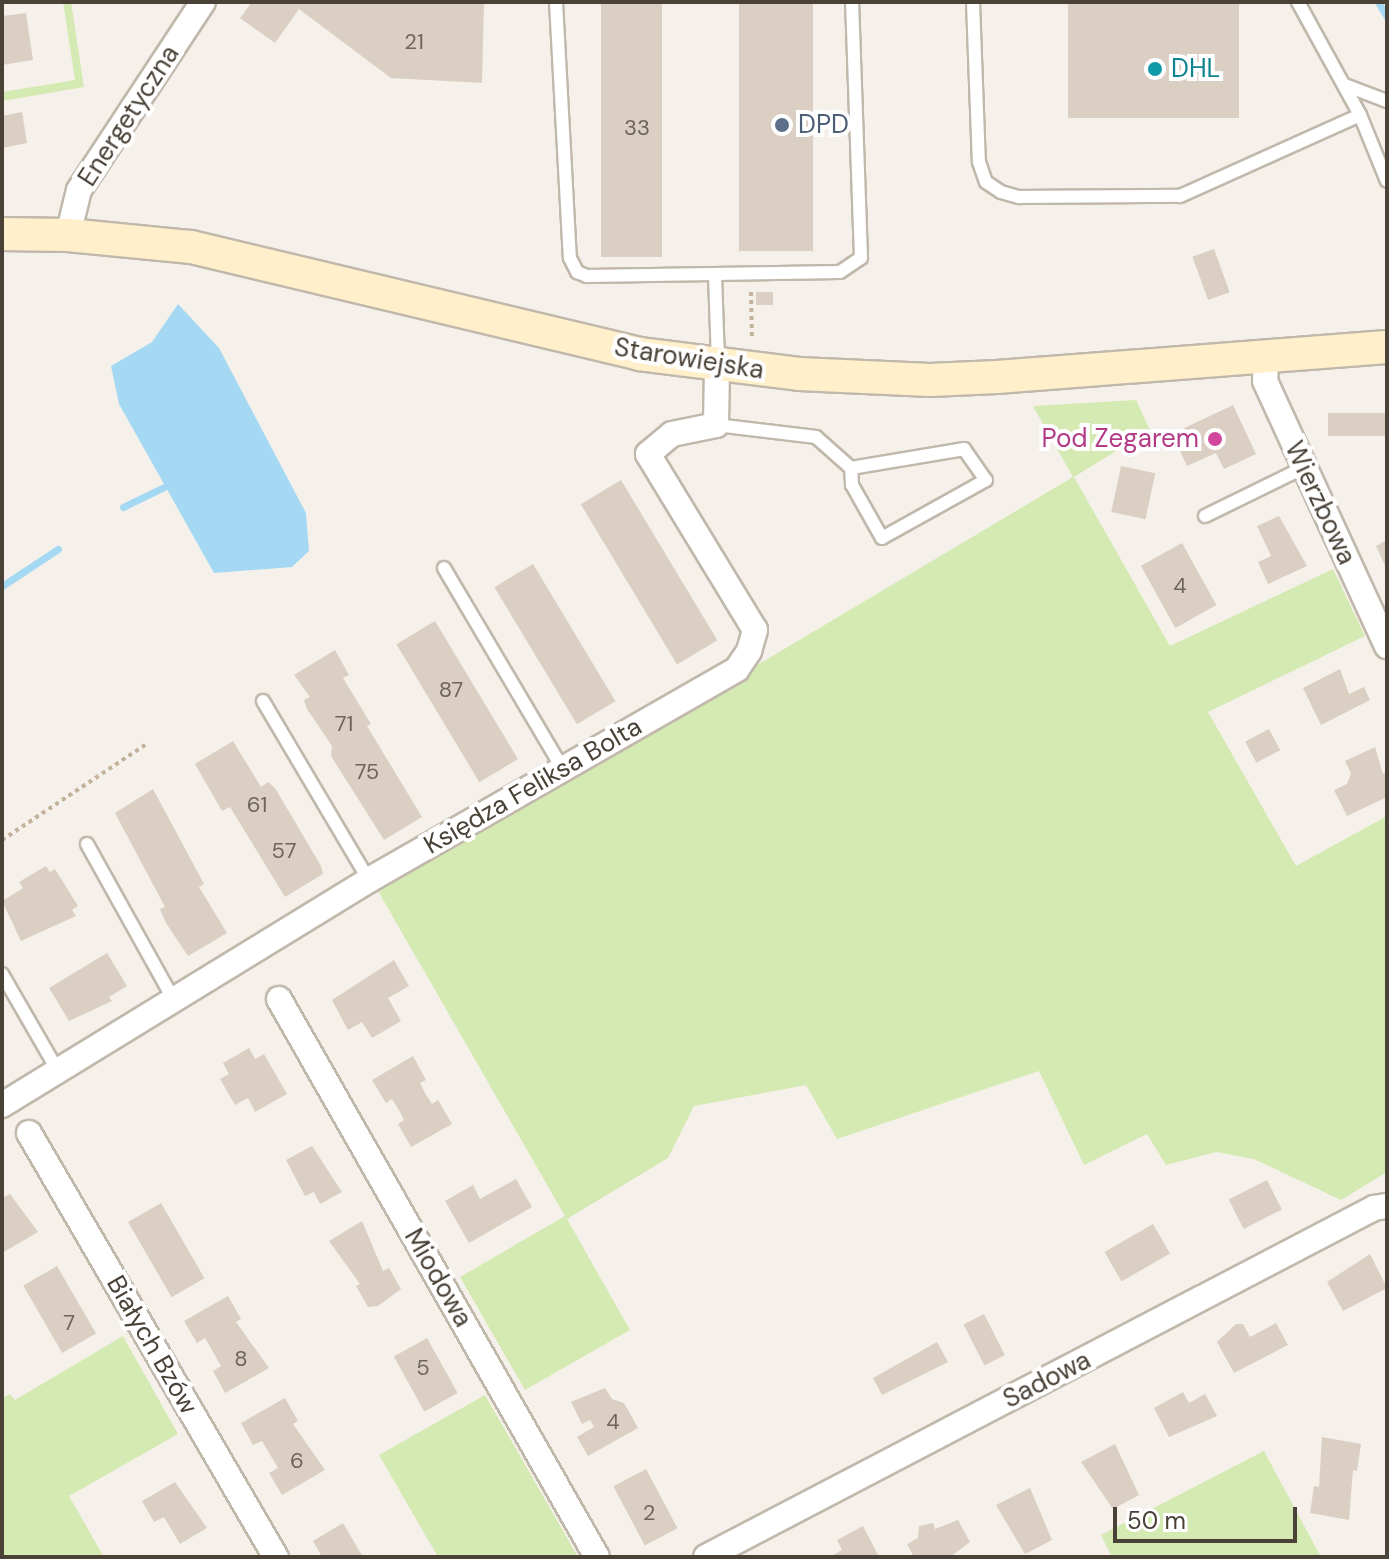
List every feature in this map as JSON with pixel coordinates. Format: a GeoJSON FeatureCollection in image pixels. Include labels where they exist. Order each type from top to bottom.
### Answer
{"type":"FeatureCollection","features":[{"type":"Feature","properties":{"kind":"street","name":"Energetyczna"},"geometry":{"type":"LineString","coordinates":[[68,235],[79,190],[203,2]]}},
{"type":"Feature","properties":{"kind":"street","name":"Starowiejska"},"geometry":{"type":"LineString","coordinates":[[2,234],[68,235],[231,255],[567,338],[717,366],[930,380],[1387,347]]}},
{"type":"Feature","properties":{"kind":"street","name":"Wierzbowa"},"geometry":{"type":"LineString","coordinates":[[1266,357],[1265,381],[1387,646]]}},
{"type":"Feature","properties":{"kind":"street"},"geometry":{"type":"LineString","coordinates":[[716,425],[717,366]]}},
{"type":"Feature","properties":{"kind":"street","name":"Księdza Feliksa Bolta"},"geometry":{"type":"LineString","coordinates":[[2,1105],[369,880],[737,669],[749,651],[755,630],[648,454],[672,434],[716,425]]}},
{"type":"Feature","properties":{"kind":"street","name":"Miodowa"},"geometry":{"type":"LineString","coordinates":[[279,999],[597,1557]]}},
{"type":"Feature","properties":{"kind":"street","name":"Białych Bzów"},"geometry":{"type":"LineString","coordinates":[[29,1133],[276,1557]]}},
{"type":"Feature","properties":{"kind":"street","name":"Sadowa"},"geometry":{"type":"LineString","coordinates":[[706,1557],[1374,1208],[1387,1206]]}},
{"type":"Feature","properties":{"kind":"lane"},"geometry":{"type":"LineString","coordinates":[[556,2],[570,258],[577,272],[587,276],[840,272],[861,258],[852,2]]}},
{"type":"Feature","properties":{"kind":"lane"},"geometry":{"type":"LineString","coordinates":[[973,2],[979,162],[986,182],[1001,192],[1019,197],[1180,196],[1360,115]]}},
{"type":"Feature","properties":{"kind":"lane"},"geometry":{"type":"LineString","coordinates":[[1298,2],[1360,115],[1387,181]]}},
{"type":"Feature","properties":{"kind":"lane"},"geometry":{"type":"LineString","coordinates":[[1345,85],[1387,101]]}},
{"type":"Feature","properties":{"kind":"lane"},"geometry":{"type":"LineString","coordinates":[[715,275],[717,366]]}},
{"type":"Feature","properties":{"kind":"lane"},"geometry":{"type":"LineString","coordinates":[[716,425],[816,437],[851,468],[852,485],[882,538],[986,480],[964,449],[851,468]]}},
{"type":"Feature","properties":{"kind":"lane"},"geometry":{"type":"LineString","coordinates":[[1205,516],[1303,468]]}},
{"type":"Feature","properties":{"kind":"lane"},"geometry":{"type":"LineString","coordinates":[[444,568],[563,769]]}},
{"type":"Feature","properties":{"kind":"lane"},"geometry":{"type":"LineString","coordinates":[[263,701],[369,880]]}},
{"type":"Feature","properties":{"kind":"lane"},"geometry":{"type":"LineString","coordinates":[[87,844],[174,1000]]}},
{"type":"Feature","properties":{"kind":"lane"},"geometry":{"type":"LineString","coordinates":[[2,974],[58,1071]]}},
{"type":"Feature","properties":{"kind":"path"},"geometry":{"type":"LineString","coordinates":[[751,274],[753,348]]}},
{"type":"Feature","properties":{"kind":"path"},"geometry":{"type":"LineString","coordinates":[[2,840],[145,745]]}},
{"type":"Feature","properties":{"kind":"green space"},"geometry":{"type":"Polygon","coordinates":[[[63,2],[71,2],[84,87],[2,101],[2,92],[75,80],[63,2]]]}},
{"type":"Feature","properties":{"kind":"green space"},"geometry":{"type":"Polygon","coordinates":[[[1136,400],[1150,430],[1074,477],[1170,646],[1333,569],[1365,636],[1208,712],[1296,866],[1387,816],[1387,1172],[1341,1200],[1254,1159],[1216,1152],[1166,1165],[1147,1134],[1084,1165],[1039,1071],[837,1139],[806,1085],[694,1106],[668,1158],[567,1219],[630,1330],[525,1390],[460,1277],[565,1216],[378,891],[1073,477],[1033,406],[1136,400]]]}},
{"type":"Feature","properties":{"kind":"green space"},"geometry":{"type":"Polygon","coordinates":[[[123,1336],[178,1434],[69,1496],[104,1557],[2,1557],[2,1399],[10,1394],[15,1400],[123,1336]]]}},
{"type":"Feature","properties":{"kind":"green space"},"geometry":{"type":"Polygon","coordinates":[[[485,1395],[578,1557],[438,1557],[379,1455],[485,1395]]]}},
{"type":"Feature","properties":{"kind":"green space"},"geometry":{"type":"Polygon","coordinates":[[[1264,1451],[1321,1557],[1112,1557],[1101,1535],[1264,1451]]]}},
{"type":"Feature","properties":{"kind":"water"},"geometry":{"type":"Polygon","coordinates":[[[178,304],[219,348],[306,513],[309,551],[292,567],[214,573],[119,404],[111,366],[152,342],[178,304]]]}},
{"type":"Feature","properties":{"kind":"building"},"geometry":{"type":"Polygon","coordinates":[[[252,2],[484,2],[482,83],[391,78],[299,9],[275,43],[240,18],[252,2]]]}},
{"type":"Feature","properties":{"kind":"building"},"geometry":{"type":"Polygon","coordinates":[[[601,2],[662,2],[662,257],[601,257],[601,2]]]}},
{"type":"Feature","properties":{"kind":"building","name":"DPD"},"geometry":{"type":"Polygon","coordinates":[[[739,2],[813,2],[813,251],[739,251],[739,2]]]}},
{"type":"Feature","properties":{"kind":"building","name":"DHL"},"geometry":{"type":"Polygon","coordinates":[[[1068,2],[1239,2],[1239,118],[1068,118],[1068,2]]]}},
{"type":"Feature","properties":{"kind":"building"},"geometry":{"type":"Polygon","coordinates":[[[26,13],[33,60],[2,65],[3,16],[26,13]]]}},
{"type":"Feature","properties":{"kind":"building"},"geometry":{"type":"Polygon","coordinates":[[[22,112],[27,143],[2,148],[2,116],[22,112]]]}},
{"type":"Feature","properties":{"kind":"building"},"geometry":{"type":"Polygon","coordinates":[[[1214,249],[1230,292],[1208,300],[1192,257],[1214,249]]]}},
{"type":"Feature","properties":{"kind":"building"},"geometry":{"type":"Polygon","coordinates":[[[756,292],[773,292],[773,305],[756,305],[756,292]]]}},
{"type":"Feature","properties":{"kind":"building"},"geometry":{"type":"Polygon","coordinates":[[[1233,405],[1256,454],[1224,469],[1216,453],[1187,466],[1172,434],[1233,405]]]}},
{"type":"Feature","properties":{"kind":"building"},"geometry":{"type":"Polygon","coordinates":[[[1328,413],[1387,413],[1387,436],[1328,436],[1328,413]]]}},
{"type":"Feature","properties":{"kind":"building"},"geometry":{"type":"Polygon","coordinates":[[[1121,466],[1155,473],[1145,519],[1111,512],[1121,466]]]}},
{"type":"Feature","properties":{"kind":"building"},"geometry":{"type":"Polygon","coordinates":[[[621,480],[717,640],[677,664],[581,504],[621,480]]]}},
{"type":"Feature","properties":{"kind":"building"},"geometry":{"type":"Polygon","coordinates":[[[1279,516],[1307,566],[1268,584],[1258,562],[1271,556],[1257,526],[1279,516]]]}},
{"type":"Feature","properties":{"kind":"building"},"geometry":{"type":"Polygon","coordinates":[[[1387,540],[1387,570],[1376,546],[1387,540]]]}},
{"type":"Feature","properties":{"kind":"building"},"geometry":{"type":"Polygon","coordinates":[[[1182,543],[1216,605],[1175,628],[1141,566],[1182,543]]]}},
{"type":"Feature","properties":{"kind":"building"},"geometry":{"type":"Polygon","coordinates":[[[533,564],[615,701],[577,724],[494,587],[533,564]]]}},
{"type":"Feature","properties":{"kind":"building"},"geometry":{"type":"Polygon","coordinates":[[[435,621],[518,759],[479,782],[396,644],[435,621]]]}},
{"type":"Feature","properties":{"kind":"building"},"geometry":{"type":"Polygon","coordinates":[[[335,650],[349,675],[343,678],[371,724],[367,726],[422,817],[384,840],[331,756],[332,746],[307,709],[304,700],[310,697],[294,675],[335,650]]]}},
{"type":"Feature","properties":{"kind":"building"},"geometry":{"type":"Polygon","coordinates":[[[1340,669],[1349,694],[1364,687],[1370,700],[1321,725],[1303,688],[1340,669]]]}},
{"type":"Feature","properties":{"kind":"building"},"geometry":{"type":"Polygon","coordinates":[[[1269,729],[1280,750],[1256,763],[1245,742],[1269,729]]]}},
{"type":"Feature","properties":{"kind":"building"},"geometry":{"type":"Polygon","coordinates":[[[233,741],[261,787],[268,782],[275,788],[321,866],[323,874],[285,897],[230,807],[222,811],[195,764],[233,741]]]}},
{"type":"Feature","properties":{"kind":"building"},"geometry":{"type":"Polygon","coordinates":[[[1375,747],[1383,774],[1387,771],[1387,797],[1347,816],[1334,790],[1347,784],[1351,773],[1345,761],[1375,747]]]}},
{"type":"Feature","properties":{"kind":"building"},"geometry":{"type":"Polygon","coordinates":[[[153,789],[204,884],[199,887],[227,933],[188,956],[166,923],[160,909],[165,907],[115,813],[153,789]]]}},
{"type":"Feature","properties":{"kind":"building"},"geometry":{"type":"Polygon","coordinates":[[[46,866],[50,872],[55,869],[78,906],[72,910],[76,916],[21,941],[2,901],[23,888],[19,882],[46,866]]]}},
{"type":"Feature","properties":{"kind":"building"},"geometry":{"type":"Polygon","coordinates":[[[107,953],[127,986],[109,997],[112,1001],[69,1021],[49,988],[107,953]]]}},
{"type":"Feature","properties":{"kind":"building"},"geometry":{"type":"Polygon","coordinates":[[[394,960],[409,986],[388,998],[401,1021],[372,1038],[362,1022],[348,1030],[332,1000],[394,960]]]}},
{"type":"Feature","properties":{"kind":"building"},"geometry":{"type":"Polygon","coordinates":[[[249,1048],[255,1059],[264,1054],[287,1094],[255,1112],[248,1098],[235,1105],[220,1079],[229,1074],[223,1063],[249,1048]]]}},
{"type":"Feature","properties":{"kind":"building"},"geometry":{"type":"Polygon","coordinates":[[[413,1056],[426,1080],[420,1083],[425,1093],[432,1104],[438,1100],[452,1124],[411,1147],[398,1124],[404,1120],[399,1110],[392,1099],[386,1103],[372,1080],[413,1056]]]}},
{"type":"Feature","properties":{"kind":"building"},"geometry":{"type":"Polygon","coordinates":[[[312,1146],[342,1192],[320,1204],[314,1192],[305,1196],[286,1160],[312,1146]]]}},
{"type":"Feature","properties":{"kind":"building"},"geometry":{"type":"Polygon","coordinates":[[[516,1179],[532,1207],[469,1243],[445,1201],[473,1185],[480,1199],[516,1179]]]}},
{"type":"Feature","properties":{"kind":"building"},"geometry":{"type":"Polygon","coordinates":[[[1267,1180],[1282,1209],[1244,1229],[1229,1200],[1267,1180]]]}},
{"type":"Feature","properties":{"kind":"building"},"geometry":{"type":"Polygon","coordinates":[[[10,1194],[38,1232],[2,1253],[2,1198],[10,1194]]]}},
{"type":"Feature","properties":{"kind":"building"},"geometry":{"type":"Polygon","coordinates":[[[161,1203],[204,1278],[172,1297],[128,1222],[161,1203]]]}},
{"type":"Feature","properties":{"kind":"building"},"geometry":{"type":"Polygon","coordinates":[[[362,1221],[383,1271],[389,1268],[401,1289],[378,1306],[368,1307],[356,1286],[360,1284],[329,1241],[362,1221]]]}},
{"type":"Feature","properties":{"kind":"building"},"geometry":{"type":"Polygon","coordinates":[[[1153,1224],[1170,1253],[1122,1281],[1105,1252],[1153,1224]]]}},
{"type":"Feature","properties":{"kind":"building"},"geometry":{"type":"Polygon","coordinates":[[[1370,1254],[1387,1288],[1343,1311],[1327,1282],[1370,1254]]]}},
{"type":"Feature","properties":{"kind":"building"},"geometry":{"type":"Polygon","coordinates":[[[57,1266],[96,1334],[62,1353],[23,1286],[57,1266]]]}},
{"type":"Feature","properties":{"kind":"building"},"geometry":{"type":"Polygon","coordinates":[[[228,1296],[241,1319],[236,1322],[269,1368],[225,1393],[213,1371],[221,1366],[205,1338],[197,1343],[184,1321],[228,1296]]]}},
{"type":"Feature","properties":{"kind":"building"},"geometry":{"type":"Polygon","coordinates":[[[984,1314],[1005,1355],[984,1365],[964,1324],[984,1314]]]}},
{"type":"Feature","properties":{"kind":"building"},"geometry":{"type":"Polygon","coordinates":[[[1276,1323],[1288,1345],[1234,1373],[1217,1342],[1236,1324],[1243,1324],[1250,1337],[1276,1323]]]}},
{"type":"Feature","properties":{"kind":"building"},"geometry":{"type":"Polygon","coordinates":[[[427,1338],[458,1393],[424,1412],[394,1356],[427,1338]]]}},
{"type":"Feature","properties":{"kind":"building"},"geometry":{"type":"Polygon","coordinates":[[[937,1342],[948,1362],[882,1395],[873,1378],[937,1342]]]}},
{"type":"Feature","properties":{"kind":"building"},"geometry":{"type":"Polygon","coordinates":[[[605,1388],[612,1399],[624,1403],[638,1428],[588,1456],[577,1437],[594,1427],[590,1420],[582,1424],[571,1402],[605,1388]]]}},
{"type":"Feature","properties":{"kind":"building"},"geometry":{"type":"Polygon","coordinates":[[[1183,1392],[1189,1403],[1205,1394],[1217,1416],[1169,1437],[1154,1408],[1183,1392]]]}},
{"type":"Feature","properties":{"kind":"building"},"geometry":{"type":"Polygon","coordinates":[[[285,1398],[298,1421],[293,1424],[325,1470],[282,1495],[269,1473],[278,1468],[262,1441],[253,1445],[241,1423],[285,1398]]]}},
{"type":"Feature","properties":{"kind":"building"},"geometry":{"type":"Polygon","coordinates":[[[1322,1437],[1361,1444],[1357,1471],[1353,1470],[1349,1520],[1310,1513],[1314,1486],[1319,1487],[1322,1437]]]}},
{"type":"Feature","properties":{"kind":"building"},"geometry":{"type":"Polygon","coordinates":[[[1115,1444],[1139,1495],[1113,1509],[1081,1462],[1115,1444]]]}},
{"type":"Feature","properties":{"kind":"building"},"geometry":{"type":"Polygon","coordinates":[[[646,1469],[677,1528],[645,1546],[613,1486],[646,1469]]]}},
{"type":"Feature","properties":{"kind":"building"},"geometry":{"type":"Polygon","coordinates":[[[175,1482],[207,1528],[180,1544],[164,1517],[154,1522],[142,1501],[175,1482]]]}},
{"type":"Feature","properties":{"kind":"building"},"geometry":{"type":"Polygon","coordinates":[[[1030,1488],[1052,1540],[1025,1554],[996,1505],[1030,1488]]]}},
{"type":"Feature","properties":{"kind":"building"},"geometry":{"type":"Polygon","coordinates":[[[958,1520],[970,1542],[950,1557],[914,1557],[907,1544],[918,1538],[919,1526],[933,1523],[935,1529],[958,1520]]]}},
{"type":"Feature","properties":{"kind":"building"},"geometry":{"type":"Polygon","coordinates":[[[343,1523],[363,1557],[322,1557],[313,1541],[343,1523]]]}},
{"type":"Feature","properties":{"kind":"building"},"geometry":{"type":"Polygon","coordinates":[[[863,1526],[879,1557],[830,1557],[842,1550],[837,1540],[863,1526]]]}},
{"type":"Feature","properties":{"kind":"waterway"},"geometry":{"type":"LineString","coordinates":[[1378,2],[1387,17]]}},
{"type":"Feature","properties":{"kind":"waterway"},"geometry":{"type":"LineString","coordinates":[[123,507],[164,487]]}},
{"type":"Feature","properties":{"kind":"waterway"},"geometry":{"type":"LineString","coordinates":[[2,586],[58,549]]}},
{"type":"Feature","properties":{"kind":"place","name":"DHL"},"geometry":{"type":"Point","coordinates":[1155,69]}},
{"type":"Feature","properties":{"kind":"place","name":"DPD"},"geometry":{"type":"Point","coordinates":[782,125]}},
{"type":"Feature","properties":{"kind":"place","name":"Pod Zegarem"},"geometry":{"type":"Point","coordinates":[1215,439]}}]}
